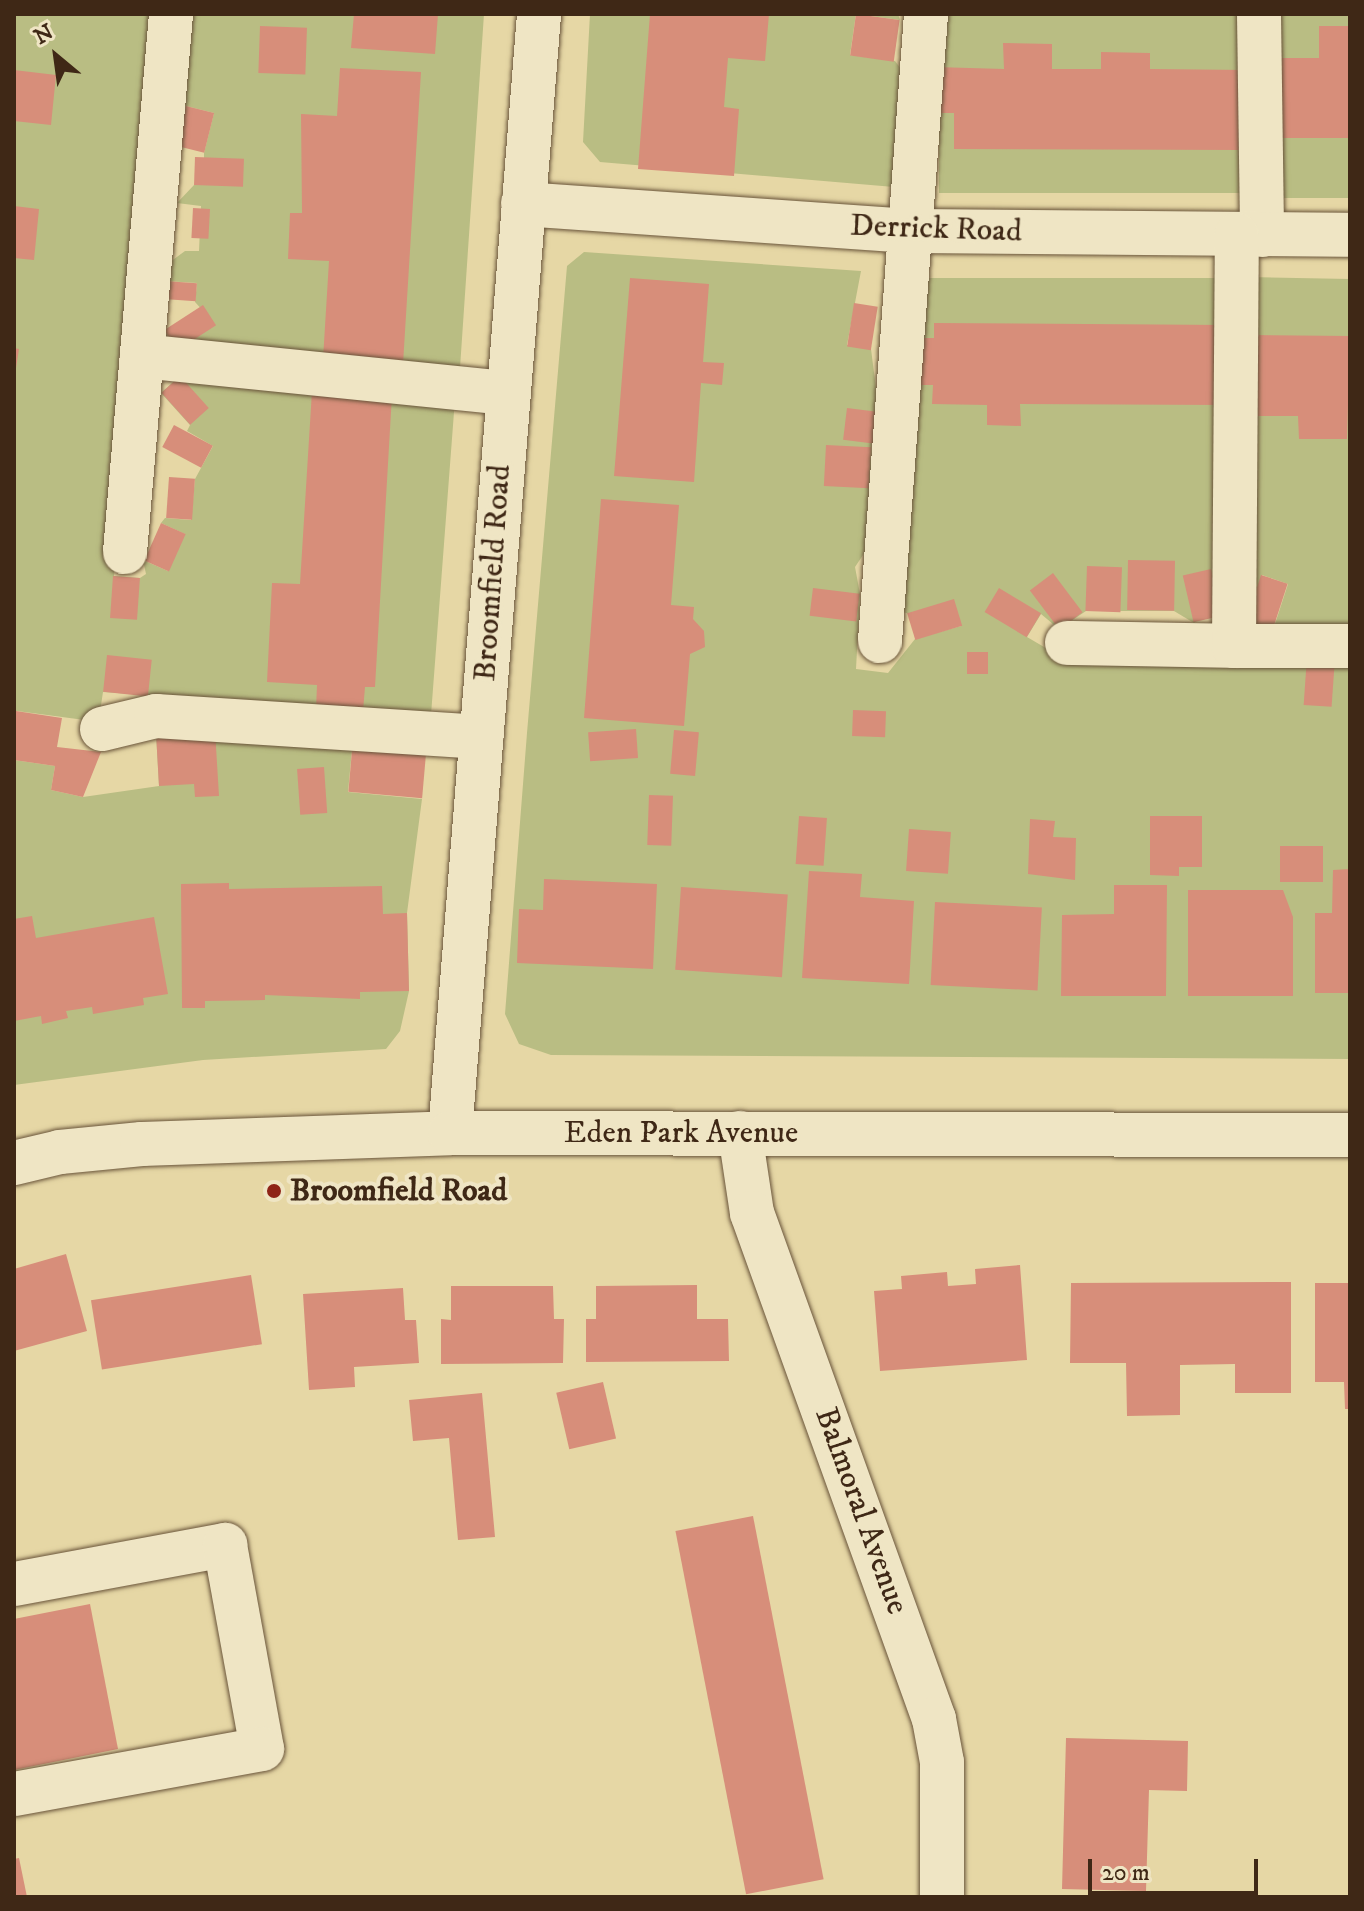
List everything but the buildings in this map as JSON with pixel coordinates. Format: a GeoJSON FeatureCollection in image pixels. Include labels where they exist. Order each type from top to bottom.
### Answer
{"type":"FeatureCollection","features":[{"type":"Feature","properties":{"kind":"street"},"geometry":{"type":"LineString","coordinates":[[125,552],[171,14]]}},
{"type":"Feature","properties":{"kind":"street","name":"Broomfield Road"},"geometry":{"type":"LineString","coordinates":[[450,1133],[505,393],[539,14]]}},
{"type":"Feature","properties":{"kind":"street"},"geometry":{"type":"LineString","coordinates":[[880,641],[926,14]]}},
{"type":"Feature","properties":{"kind":"street"},"geometry":{"type":"LineString","coordinates":[[1234,646],[1259,14]]}},
{"type":"Feature","properties":{"kind":"street","name":"Derrick Road"},"geometry":{"type":"LineString","coordinates":[[523,204],[909,231],[1350,235]]}},
{"type":"Feature","properties":{"kind":"street"},"geometry":{"type":"LineString","coordinates":[[142,356],[505,393]]}},
{"type":"Feature","properties":{"kind":"street"},"geometry":{"type":"LineString","coordinates":[[1067,643],[1350,646]]}},
{"type":"Feature","properties":{"kind":"street"},"geometry":{"type":"LineString","coordinates":[[102,729],[156,716],[481,737]]}},
{"type":"Feature","properties":{"kind":"street","name":"Eden Park Avenue"},"geometry":{"type":"LineString","coordinates":[[14,1163],[60,1152],[142,1144],[450,1133],[1350,1135]]}},
{"type":"Feature","properties":{"kind":"street","name":"Balmoral Avenue"},"geometry":{"type":"LineString","coordinates":[[740,1133],[752,1213],[934,1719],[942,1762],[942,1897]]}},
{"type":"Feature","properties":{"kind":"street"},"geometry":{"type":"LineString","coordinates":[[14,1584],[225,1545],[262,1749],[14,1794]]}},
{"type":"Feature","properties":{"kind":"green space"},"geometry":{"type":"Polygon","coordinates":[[[14,14],[161,14],[114,576],[140,578],[146,574],[143,560],[168,571],[185,534],[161,523],[165,518],[191,520],[195,479],[213,446],[187,431],[190,425],[161,393],[180,376],[455,399],[431,715],[103,692],[100,712],[92,721],[17,711],[14,728],[14,14]]]}},
{"type":"Feature","properties":{"kind":"green space"},"geometry":{"type":"Polygon","coordinates":[[[190,14],[484,14],[460,368],[176,350],[215,324],[195,302],[197,283],[165,281],[166,265],[185,251],[199,251],[201,206],[177,203],[194,185],[204,185],[204,153],[214,113],[186,106],[184,98],[190,14]]]}},
{"type":"Feature","properties":{"kind":"green space"},"geometry":{"type":"Polygon","coordinates":[[[590,14],[856,14],[850,55],[895,61],[901,69],[894,187],[600,162],[583,142],[590,14]]]}},
{"type":"Feature","properties":{"kind":"green space"},"geometry":{"type":"Polygon","coordinates":[[[856,14],[898,14],[900,20],[856,14]]]}},
{"type":"Feature","properties":{"kind":"green space"},"geometry":{"type":"Polygon","coordinates":[[[939,14],[1247,14],[1247,193],[939,193],[939,14]]]}},
{"type":"Feature","properties":{"kind":"green space"},"geometry":{"type":"Polygon","coordinates":[[[1270,14],[1350,14],[1350,198],[1270,198],[1270,14]]]}},
{"type":"Feature","properties":{"kind":"green space"},"geometry":{"type":"Polygon","coordinates":[[[584,252],[861,271],[847,345],[871,349],[879,412],[871,447],[871,543],[855,567],[860,594],[856,669],[888,673],[915,639],[961,626],[898,611],[918,278],[1226,278],[1224,600],[1194,623],[1174,611],[1086,611],[1059,629],[1041,614],[1027,637],[1056,654],[1350,661],[1350,1059],[551,1055],[519,1044],[505,1014],[527,733],[567,266],[584,252]]]}},
{"type":"Feature","properties":{"kind":"green space"},"geometry":{"type":"Polygon","coordinates":[[[1250,277],[1350,279],[1350,625],[1273,630],[1288,584],[1262,575],[1251,607],[1250,277]]]}},
{"type":"Feature","properties":{"kind":"green space"},"geometry":{"type":"Polygon","coordinates":[[[156,733],[353,739],[348,792],[422,799],[407,913],[409,991],[400,1031],[386,1049],[203,1060],[14,1085],[14,760],[55,766],[51,790],[83,797],[159,786],[156,733]]]}},
{"type":"Feature","properties":{"kind":"place","name":"Broomfield Road"},"geometry":{"type":"Point","coordinates":[274,1191]}}]}
